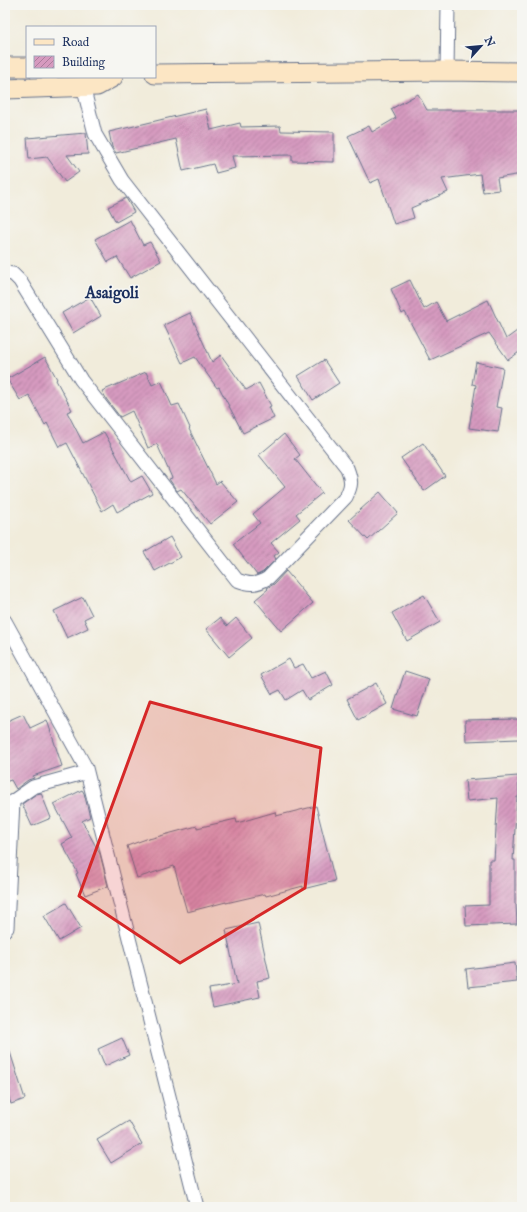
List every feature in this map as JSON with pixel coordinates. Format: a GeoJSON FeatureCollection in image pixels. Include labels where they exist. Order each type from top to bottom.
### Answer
{"type":"FeatureCollection","features":[{"type":"Feature","properties":{"kind":"main road"},"geometry":{"type":"LineString","coordinates":[[5,67],[26,67]]}},
{"type":"Feature","properties":{"kind":"main road"},"geometry":{"type":"LineString","coordinates":[[156,74],[447,71],[522,72]]}},
{"type":"Feature","properties":{"kind":"main road"},"geometry":{"type":"LineString","coordinates":[[5,88],[97,86],[111,78]]}},
{"type":"Feature","properties":{"kind":"street"},"geometry":{"type":"LineString","coordinates":[[447,71],[448,5]]}},
{"type":"Feature","properties":{"kind":"street"},"geometry":{"type":"LineString","coordinates":[[5,273],[13,274],[20,281],[81,380],[237,580],[247,584],[259,583],[268,578],[346,497],[351,487],[347,468],[122,180],[95,134],[83,86]]}},
{"type":"Feature","properties":{"kind":"street"},"geometry":{"type":"LineString","coordinates":[[5,621],[86,768],[197,1207]]}},
{"type":"Feature","properties":{"kind":"street"},"geometry":{"type":"LineString","coordinates":[[5,930],[7,928],[9,801],[34,787],[87,772]]}},
{"type":"Feature","properties":{"kind":"highlighted area"},"geometry":{"type":"Polygon","coordinates":[[[150,702],[321,748],[305,888],[180,963],[79,896],[150,702]]]}},
{"type":"Feature","properties":{"kind":"building"},"geometry":{"type":"Polygon","coordinates":[[[418,94],[427,110],[522,110],[522,174],[497,178],[499,190],[483,192],[480,174],[442,179],[448,192],[411,208],[414,218],[394,224],[379,179],[370,183],[348,136],[369,126],[372,132],[396,118],[391,109],[418,94]]]}},
{"type":"Feature","properties":{"kind":"building"},"geometry":{"type":"Polygon","coordinates":[[[206,109],[211,130],[240,123],[241,127],[280,126],[281,131],[334,132],[334,162],[292,161],[292,155],[232,156],[235,168],[216,173],[213,164],[183,171],[176,139],[116,153],[112,147],[109,132],[206,109]]]}},
{"type":"Feature","properties":{"kind":"building"},"geometry":{"type":"Polygon","coordinates":[[[86,133],[88,154],[67,155],[79,172],[65,182],[47,157],[29,159],[27,138],[86,133]]]}},
{"type":"Feature","properties":{"kind":"building"},"geometry":{"type":"Polygon","coordinates":[[[126,198],[134,212],[116,222],[108,207],[126,198]]]}},
{"type":"Feature","properties":{"kind":"building"},"geometry":{"type":"Polygon","coordinates":[[[130,220],[143,245],[150,242],[161,261],[130,278],[117,257],[108,262],[95,239],[130,220]]]}},
{"type":"Feature","properties":{"kind":"building"},"geometry":{"type":"Polygon","coordinates":[[[410,280],[424,309],[436,302],[446,321],[488,300],[506,339],[517,331],[522,339],[522,350],[508,360],[489,333],[430,360],[405,312],[402,314],[391,289],[410,280]]]}},
{"type":"Feature","properties":{"kind":"building"},"geometry":{"type":"Polygon","coordinates":[[[90,297],[101,316],[73,333],[62,313],[90,297]]]}},
{"type":"Feature","properties":{"kind":"building"},"geometry":{"type":"Polygon","coordinates":[[[190,313],[212,362],[221,355],[246,390],[259,383],[271,406],[269,407],[274,418],[243,433],[219,387],[217,388],[195,357],[182,363],[164,325],[190,313]]]}},
{"type":"Feature","properties":{"kind":"building"},"geometry":{"type":"Polygon","coordinates":[[[45,357],[72,410],[67,412],[83,443],[104,432],[131,482],[142,476],[152,493],[117,512],[113,504],[102,511],[67,443],[59,447],[47,423],[45,425],[29,395],[20,400],[7,379],[45,357]]]}},
{"type":"Feature","properties":{"kind":"building"},"geometry":{"type":"Polygon","coordinates":[[[324,360],[339,383],[313,400],[298,376],[324,360]]]}},
{"type":"Feature","properties":{"kind":"building"},"geometry":{"type":"Polygon","coordinates":[[[476,362],[503,368],[496,407],[502,408],[498,432],[469,428],[476,385],[472,384],[476,362]]]}},
{"type":"Feature","properties":{"kind":"building"},"geometry":{"type":"Polygon","coordinates":[[[146,372],[152,385],[161,381],[172,406],[179,404],[190,428],[189,429],[216,484],[220,481],[238,502],[210,524],[181,489],[177,491],[169,479],[172,478],[157,444],[148,448],[132,411],[120,417],[102,391],[146,372]]]}},
{"type":"Feature","properties":{"kind":"building"},"geometry":{"type":"Polygon","coordinates":[[[284,434],[300,455],[295,459],[322,493],[296,514],[300,519],[271,543],[279,552],[274,556],[276,559],[263,572],[257,575],[233,544],[260,523],[253,514],[285,487],[259,455],[284,434]]]}},
{"type":"Feature","properties":{"kind":"building"},"geometry":{"type":"Polygon","coordinates":[[[423,443],[445,476],[424,491],[401,458],[423,443]]]}},
{"type":"Feature","properties":{"kind":"building"},"geometry":{"type":"Polygon","coordinates":[[[380,492],[398,513],[368,540],[349,520],[380,492]]]}},
{"type":"Feature","properties":{"kind":"building"},"geometry":{"type":"Polygon","coordinates":[[[170,537],[181,557],[155,571],[144,552],[170,537]]]}},
{"type":"Feature","properties":{"kind":"building"},"geometry":{"type":"Polygon","coordinates":[[[286,571],[313,603],[281,631],[255,600],[268,589],[267,588],[274,584],[286,571]]]}},
{"type":"Feature","properties":{"kind":"building"},"geometry":{"type":"Polygon","coordinates":[[[424,595],[440,622],[407,641],[392,613],[424,595]]]}},
{"type":"Feature","properties":{"kind":"building"},"geometry":{"type":"Polygon","coordinates":[[[83,597],[92,615],[84,619],[88,628],[67,638],[54,611],[83,597]]]}},
{"type":"Feature","properties":{"kind":"building"},"geometry":{"type":"Polygon","coordinates":[[[220,618],[227,626],[236,618],[252,638],[229,657],[206,629],[220,618]]]}},
{"type":"Feature","properties":{"kind":"building"},"geometry":{"type":"Polygon","coordinates":[[[289,659],[294,668],[303,664],[311,678],[326,671],[333,685],[308,700],[302,690],[286,700],[280,690],[272,694],[261,675],[289,659]]]}},
{"type":"Feature","properties":{"kind":"building"},"geometry":{"type":"Polygon","coordinates":[[[405,671],[429,679],[417,716],[393,709],[405,671]]]}},
{"type":"Feature","properties":{"kind":"building"},"geometry":{"type":"Polygon","coordinates":[[[376,683],[387,704],[358,720],[347,699],[376,683]]]}},
{"type":"Feature","properties":{"kind":"building"},"geometry":{"type":"Polygon","coordinates":[[[23,714],[30,728],[47,720],[62,766],[33,776],[34,778],[28,780],[16,789],[11,780],[5,782],[5,722],[23,714]]]}},
{"type":"Feature","properties":{"kind":"building"},"geometry":{"type":"Polygon","coordinates":[[[519,719],[519,739],[466,741],[465,720],[519,719]]]}},
{"type":"Feature","properties":{"kind":"building"},"geometry":{"type":"Polygon","coordinates":[[[518,776],[519,797],[517,797],[513,860],[515,860],[515,904],[517,924],[466,926],[465,906],[489,905],[489,860],[494,860],[498,798],[467,801],[465,780],[518,776]]]}},
{"type":"Feature","properties":{"kind":"building"},"geometry":{"type":"Polygon","coordinates":[[[82,790],[90,817],[82,821],[100,854],[108,886],[85,895],[76,874],[78,873],[62,844],[72,838],[54,804],[82,790]]]}},
{"type":"Feature","properties":{"kind":"building"},"geometry":{"type":"Polygon","coordinates":[[[41,793],[51,818],[32,826],[22,804],[36,794],[41,793]]]}},
{"type":"Feature","properties":{"kind":"building"},"geometry":{"type":"Polygon","coordinates":[[[316,806],[335,881],[303,889],[303,886],[266,896],[265,894],[187,912],[174,866],[137,878],[127,846],[149,838],[197,826],[197,828],[236,819],[237,823],[275,812],[276,816],[316,806]]]}},
{"type":"Feature","properties":{"kind":"building"},"geometry":{"type":"Polygon","coordinates":[[[66,903],[81,928],[59,941],[44,916],[66,903]]]}},
{"type":"Feature","properties":{"kind":"building"},"geometry":{"type":"Polygon","coordinates":[[[258,923],[270,978],[257,981],[260,997],[213,1007],[209,989],[237,984],[226,930],[258,923]]]}},
{"type":"Feature","properties":{"kind":"building"},"geometry":{"type":"Polygon","coordinates":[[[515,963],[517,982],[468,987],[466,969],[515,963]]]}},
{"type":"Feature","properties":{"kind":"building"},"geometry":{"type":"Polygon","coordinates":[[[122,1038],[129,1055],[105,1066],[98,1049],[122,1038]]]}},
{"type":"Feature","properties":{"kind":"building"},"geometry":{"type":"Polygon","coordinates":[[[5,1046],[8,1046],[25,1099],[11,1104],[5,1085],[5,1046]]]}},
{"type":"Feature","properties":{"kind":"building"},"geometry":{"type":"Polygon","coordinates":[[[129,1121],[142,1144],[111,1163],[97,1140],[129,1121]]]}},
{"type":"Feature","properties":{"kind":"district","name":"Asaigoli"},"geometry":{"type":"Point","coordinates":[112,294]}}]}
